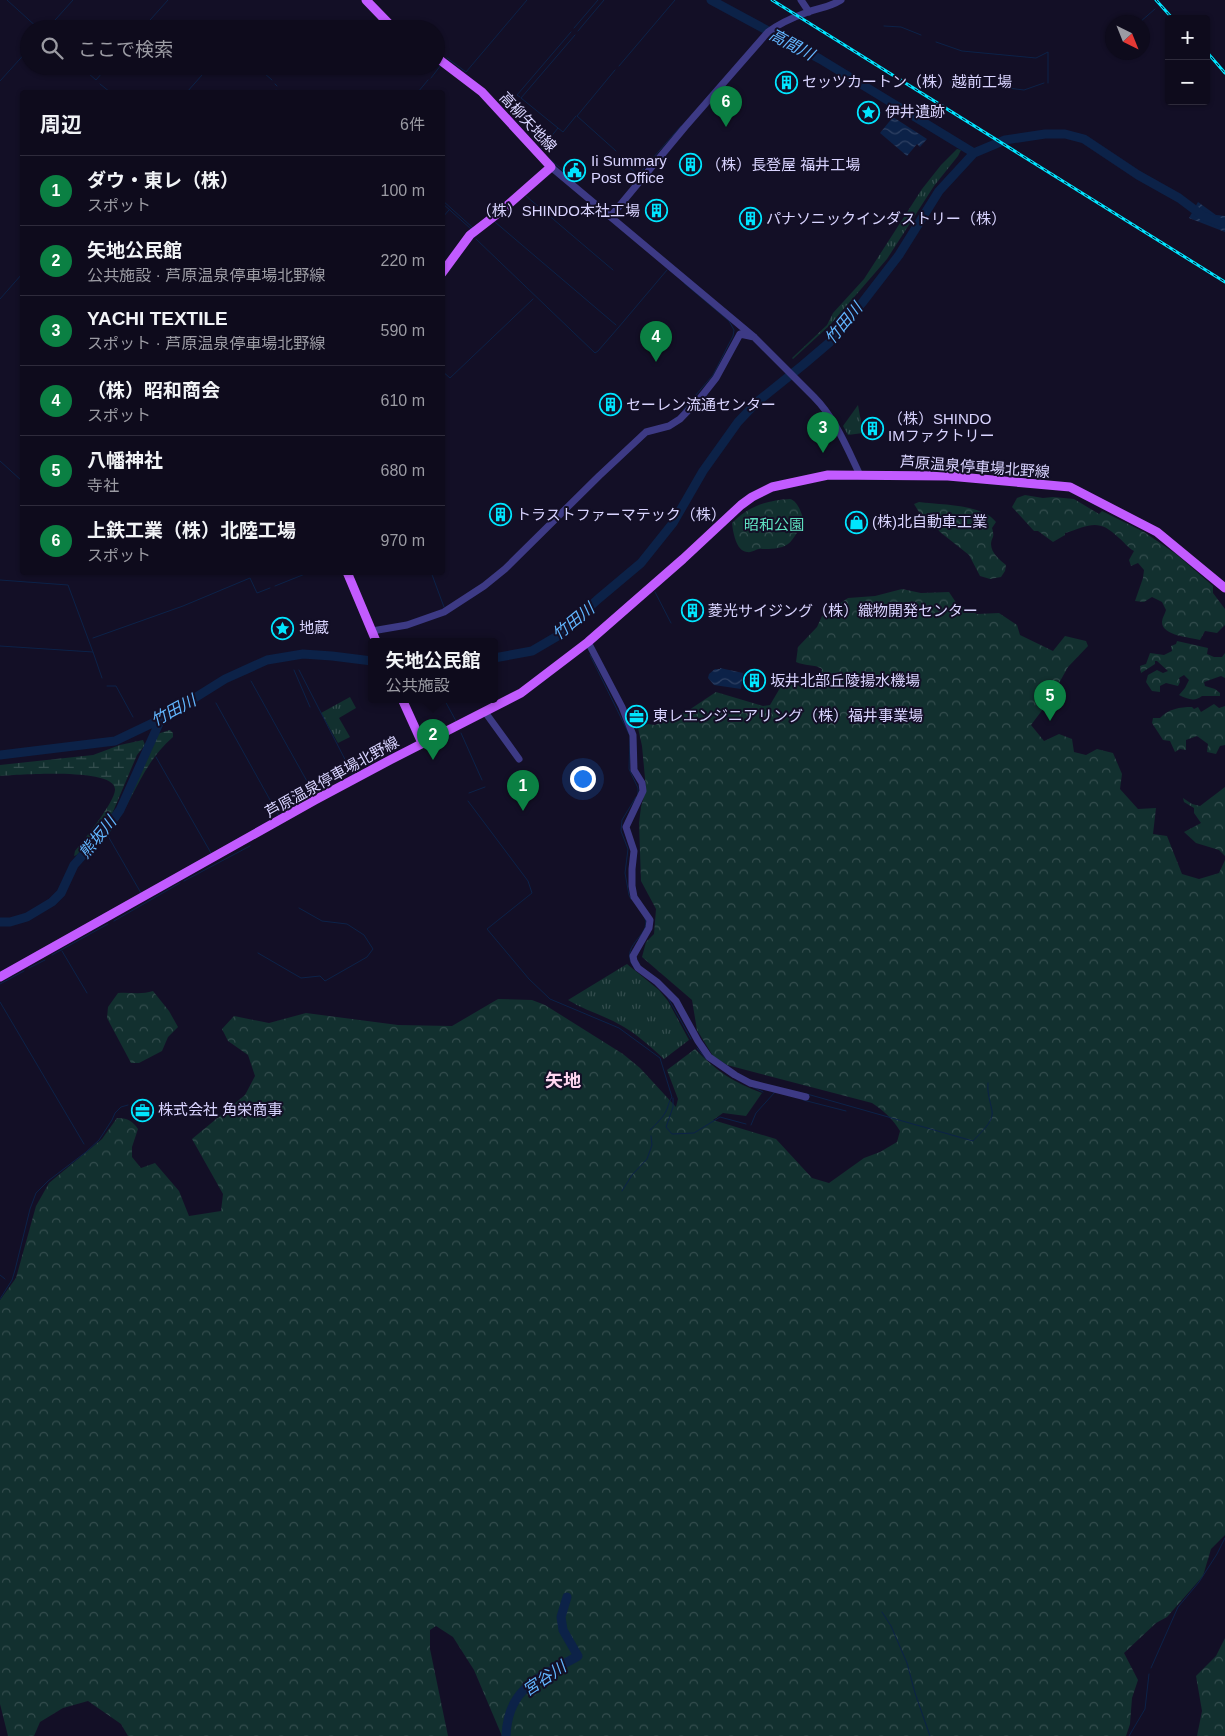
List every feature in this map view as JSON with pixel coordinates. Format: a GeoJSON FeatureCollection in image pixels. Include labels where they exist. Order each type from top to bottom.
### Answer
{"type":"FeatureCollection","features":[{"type":"Feature","properties":{"kind":"main road"},"geometry":{"type":"LineString","coordinates":[[366,0],[385,20]]}},
{"type":"Feature","properties":{"kind":"main road","name":"高柳矢地線"},"geometry":{"type":"LineString","coordinates":[[445,64],[482,92],[551,167],[470,235],[445,269]]}},
{"type":"Feature","properties":{"kind":"main road","name":"芦原温泉停車場北野線"},"geometry":{"type":"LineString","coordinates":[[0,978],[315,800],[521,693],[588,642],[683,559],[728,516],[752,497],[772,487],[828,475],[860,475],[948,476],[1070,487],[1157,532],[1225,588]]}},
{"type":"Feature","properties":{"kind":"main road"},"geometry":{"type":"LineString","coordinates":[[348,575],[375,637]]}},
{"type":"Feature","properties":{"kind":"main road"},"geometry":{"type":"LineString","coordinates":[[404,703],[422,743]]}},
{"type":"Feature","properties":{"kind":"street"},"geometry":{"type":"LineString","coordinates":[[801,0],[809,12]]}},
{"type":"Feature","properties":{"kind":"street"},"geometry":{"type":"LineString","coordinates":[[612,216],[685,127],[765,35],[780,24],[809,12],[828,8],[841,0]]}},
{"type":"Feature","properties":{"kind":"street"},"geometry":{"type":"LineString","coordinates":[[551,167],[612,216],[770,353],[814,397],[831,419],[860,475]]}},
{"type":"Feature","properties":{"kind":"street"},"geometry":{"type":"LineString","coordinates":[[375,637],[444,612],[484,586],[646,432],[669,426],[680,419],[716,378],[740,334],[754,338]]}},
{"type":"Feature","properties":{"kind":"street"},"geometry":{"type":"LineString","coordinates":[[588,642],[622,708],[632,735],[634,770],[642,783],[643,791],[626,827],[634,852],[632,869],[634,897],[650,920],[650,928],[633,956],[634,961],[638,968],[657,982],[676,1001],[709,1057],[750,1083],[806,1097]]}},
{"type":"Feature","properties":{"kind":"street"},"geometry":{"type":"LineString","coordinates":[[485,712],[519,759]]}},
{"type":"Feature","properties":{"kind":"green space"},"geometry":{"type":"Polygon","coordinates":[[[957,149],[961,150],[958,156],[934,186],[887,259],[830,325],[793,359],[827,325],[833,313],[864,279],[922,189],[941,165],[957,149]]]}},
{"type":"Feature","properties":{"kind":"green space"},"geometry":{"type":"Polygon","coordinates":[[[858,405],[863,433],[848,435],[843,426],[858,405]]]}},
{"type":"Feature","properties":{"kind":"green space"},"geometry":{"type":"Polygon","coordinates":[[[1025,495],[1043,498],[1074,499],[1099,514],[1102,511],[1144,532],[1176,554],[1213,586],[1213,593],[1225,609],[1225,625],[1217,633],[1205,631],[1200,640],[1171,633],[1163,627],[1162,619],[1166,610],[1162,602],[1152,597],[1144,602],[1135,601],[1144,570],[1138,563],[1131,566],[1129,560],[1134,551],[1112,531],[1099,525],[1087,526],[1065,533],[1065,535],[1053,542],[1038,531],[1034,531],[1012,507],[1017,498],[1025,495]]]}},
{"type":"Feature","properties":{"kind":"green space","name":"昭和公園"},"geometry":{"type":"Polygon","coordinates":[[[790,499],[797,505],[804,522],[790,542],[779,548],[743,551],[736,540],[732,523],[745,512],[759,505],[790,499]]]}},
{"type":"Feature","properties":{"kind":"green space"},"geometry":{"type":"Polygon","coordinates":[[[919,502],[960,506],[990,516],[996,522],[992,528],[991,547],[996,556],[1006,565],[1001,577],[990,579],[980,576],[969,555],[940,532],[932,522],[927,521],[926,516],[919,512],[914,504],[919,502]]]}},
{"type":"Feature","properties":{"kind":"green space"},"geometry":{"type":"Polygon","coordinates":[[[902,589],[921,593],[949,592],[957,604],[977,614],[999,613],[1017,625],[1020,635],[1053,651],[1065,636],[1086,641],[1088,646],[1068,667],[1049,701],[1031,725],[1044,741],[1059,734],[1072,739],[1074,752],[1086,755],[1097,749],[1113,753],[1122,774],[1120,789],[1138,809],[1156,808],[1153,834],[1167,836],[1182,874],[1199,879],[1219,873],[1225,860],[1225,1535],[1211,1549],[1203,1576],[1167,1617],[1156,1623],[1124,1653],[1138,1680],[1132,1698],[1130,1724],[1126,1736],[502,1736],[474,1670],[453,1637],[436,1626],[430,1630],[430,1649],[448,1736],[128,1736],[121,1724],[88,1701],[63,1708],[40,1722],[34,1736],[8,1736],[0,1704],[0,1300],[16,1278],[36,1206],[49,1183],[102,1139],[117,1118],[129,1120],[138,1129],[132,1147],[132,1157],[141,1168],[155,1163],[179,1191],[189,1216],[221,1211],[223,1194],[192,1139],[245,1095],[255,1076],[248,1055],[228,1041],[222,1029],[234,1016],[269,1023],[306,1013],[398,1025],[452,1026],[498,999],[532,1000],[545,1005],[623,1054],[640,1068],[676,1107],[678,1099],[667,1070],[695,1049],[726,1075],[762,1093],[746,1116],[723,1113],[713,1120],[776,1139],[812,1178],[829,1183],[864,1158],[880,1152],[897,1142],[900,1131],[888,1116],[872,1103],[727,1065],[713,1056],[697,1030],[692,1000],[642,957],[646,942],[654,934],[656,909],[641,881],[639,823],[646,789],[642,746],[638,728],[648,724],[655,725],[689,710],[716,692],[763,706],[770,705],[780,688],[794,684],[804,688],[814,688],[818,685],[822,669],[796,662],[798,647],[817,627],[822,616],[848,598],[875,596],[902,589]]]}},
{"type":"Feature","properties":{"kind":"green space"},"geometry":{"type":"Polygon","coordinates":[[[1177,641],[1208,648],[1207,654],[1214,657],[1222,657],[1225,653],[1225,678],[1221,676],[1204,682],[1205,686],[1215,689],[1220,693],[1220,696],[1202,696],[1188,699],[1179,695],[1189,680],[1184,675],[1179,678],[1178,686],[1166,683],[1160,686],[1160,692],[1152,691],[1146,682],[1148,675],[1157,670],[1163,673],[1168,671],[1157,661],[1141,673],[1140,666],[1146,664],[1150,653],[1164,655],[1172,651],[1171,646],[1176,644],[1177,641]]]}},
{"type":"Feature","properties":{"kind":"green space"},"geometry":{"type":"Polygon","coordinates":[[[350,697],[356,708],[339,718],[350,737],[338,743],[321,713],[350,697]]]}},
{"type":"Feature","properties":{"kind":"green space"},"geometry":{"type":"Polygon","coordinates":[[[1214,704],[1219,708],[1225,706],[1225,745],[1220,746],[1216,754],[1207,752],[1208,744],[1197,736],[1186,740],[1186,750],[1180,749],[1175,752],[1170,741],[1163,740],[1152,723],[1153,718],[1160,718],[1174,709],[1192,707],[1194,709],[1198,707],[1201,712],[1214,704]]]}},
{"type":"Feature","properties":{"kind":"green space"},"geometry":{"type":"Polygon","coordinates":[[[170,730],[173,733],[173,737],[153,759],[123,813],[108,833],[109,827],[126,801],[157,734],[170,730]]]}},
{"type":"Feature","properties":{"kind":"green space"},"geometry":{"type":"Polygon","coordinates":[[[143,740],[145,745],[137,755],[112,814],[77,855],[74,856],[75,851],[110,803],[115,790],[111,783],[100,778],[84,775],[0,776],[0,765],[93,755],[120,745],[143,740]]]}},
{"type":"Feature","properties":{"kind":"green space"},"geometry":{"type":"Polygon","coordinates":[[[1225,787],[1225,856],[1219,850],[1196,843],[1184,832],[1201,823],[1194,813],[1194,808],[1184,802],[1183,798],[1192,804],[1200,806],[1225,787]]]}},
{"type":"Feature","properties":{"kind":"green space"},"geometry":{"type":"Polygon","coordinates":[[[627,964],[659,990],[668,1001],[689,1040],[664,1059],[624,1027],[568,1000],[627,964]]]}},
{"type":"Feature","properties":{"kind":"green space"},"geometry":{"type":"Polygon","coordinates":[[[153,991],[169,1011],[178,1027],[168,1037],[162,1051],[139,1063],[131,1063],[107,1018],[108,1007],[118,993],[153,991]]]}},
{"type":"Feature","properties":{"kind":"green space"},"geometry":{"type":"Polygon","coordinates":[[[1225,1638],[1225,1736],[1197,1736],[1202,1711],[1196,1676],[1216,1656],[1225,1638]]]}},
{"type":"Feature","properties":{"kind":"water"},"geometry":{"type":"Polygon","coordinates":[[[893,117],[927,139],[920,147],[917,144],[907,156],[880,133],[893,117]]]}},
{"type":"Feature","properties":{"kind":"water"},"geometry":{"type":"Polygon","coordinates":[[[1198,202],[1216,215],[1225,216],[1225,232],[1189,218],[1198,202]]]}},
{"type":"Feature","properties":{"kind":"water"},"geometry":{"type":"Polygon","coordinates":[[[720,668],[743,673],[741,689],[714,685],[708,678],[709,674],[715,669],[720,668]]]}},
{"type":"Feature","properties":{"kind":"waterway"},"geometry":{"type":"LineString","coordinates":[[7,0],[29,20]]}},
{"type":"Feature","properties":{"kind":"waterway"},"geometry":{"type":"LineString","coordinates":[[55,20],[73,0]]}},
{"type":"Feature","properties":{"kind":"waterway"},"geometry":{"type":"LineString","coordinates":[[150,20],[168,0]]}},
{"type":"Feature","properties":{"kind":"waterway"},"geometry":{"type":"LineString","coordinates":[[447,58],[466,72],[527,0]]}},
{"type":"Feature","properties":{"kind":"waterway"},"geometry":{"type":"LineString","coordinates":[[574,28],[598,0]]}},
{"type":"Feature","properties":{"kind":"waterway"},"geometry":{"type":"LineString","coordinates":[[578,31],[604,0]]}},
{"type":"Feature","properties":{"kind":"waterway"},"geometry":{"type":"LineString","coordinates":[[619,66],[675,0]]}},
{"type":"Feature","properties":{"kind":"waterway","name":"高間川"},"geometry":{"type":"LineString","coordinates":[[711,0],[820,59],[974,153]]}},
{"type":"Feature","properties":{"kind":"waterway"},"geometry":{"type":"LineString","coordinates":[[1148,15],[1155,9]]}},
{"type":"Feature","properties":{"kind":"waterway"},"geometry":{"type":"LineString","coordinates":[[884,26],[901,27],[921,35]]}},
{"type":"Feature","properties":{"kind":"waterway"},"geometry":{"type":"LineString","coordinates":[[520,97],[517,95],[571,32]]}},
{"type":"Feature","properties":{"kind":"waterway"},"geometry":{"type":"LineString","coordinates":[[558,128],[521,98],[575,35]]}},
{"type":"Feature","properties":{"kind":"waterway"},"geometry":{"type":"LineString","coordinates":[[936,42],[962,51],[1036,58],[1048,52],[1048,83]]}},
{"type":"Feature","properties":{"kind":"waterway"},"geometry":{"type":"LineString","coordinates":[[0,81],[20,59]]}},
{"type":"Feature","properties":{"kind":"waterway"},"geometry":{"type":"LineString","coordinates":[[615,70],[577,116],[616,151]]}},
{"type":"Feature","properties":{"kind":"waterway"},"geometry":{"type":"LineString","coordinates":[[90,75],[96,80],[100,75]]}},
{"type":"Feature","properties":{"kind":"waterway"},"geometry":{"type":"LineString","coordinates":[[189,90],[202,75]]}},
{"type":"Feature","properties":{"kind":"waterway"},"geometry":{"type":"LineString","coordinates":[[266,75],[272,80]]}},
{"type":"Feature","properties":{"kind":"waterway"},"geometry":{"type":"LineString","coordinates":[[420,90],[428,80]]}},
{"type":"Feature","properties":{"kind":"waterway"},"geometry":{"type":"LineString","coordinates":[[950,82],[996,87]]}},
{"type":"Feature","properties":{"kind":"waterway"},"geometry":{"type":"LineString","coordinates":[[1000,87],[1024,90],[1044,83]]}},
{"type":"Feature","properties":{"kind":"waterway"},"geometry":{"type":"LineString","coordinates":[[100,84],[108,90]]}},
{"type":"Feature","properties":{"kind":"waterway"},"geometry":{"type":"LineString","coordinates":[[541,149],[558,128],[563,132],[576,116]]}},
{"type":"Feature","properties":{"kind":"waterway"},"geometry":{"type":"LineString","coordinates":[[619,158],[638,175],[681,126]]}},
{"type":"Feature","properties":{"kind":"waterway","name":"竹田川"},"geometry":{"type":"LineString","coordinates":[[498,657],[532,651],[561,634],[597,600],[641,563],[673,523],[703,471],[738,422],[757,402],[830,342],[899,255],[939,191],[974,153],[1005,140],[1045,134],[1065,134],[1084,139],[1138,175],[1179,198],[1203,216],[1225,224]]}},
{"type":"Feature","properties":{"kind":"waterway"},"geometry":{"type":"LineString","coordinates":[[547,157],[564,171]]}},
{"type":"Feature","properties":{"kind":"waterway"},"geometry":{"type":"LineString","coordinates":[[526,196],[613,270]]}},
{"type":"Feature","properties":{"kind":"waterway"},"geometry":{"type":"LineString","coordinates":[[445,203],[473,228]]}},
{"type":"Feature","properties":{"kind":"waterway"},"geometry":{"type":"LineString","coordinates":[[445,206],[471,229]]}},
{"type":"Feature","properties":{"kind":"waterway"},"geometry":{"type":"LineString","coordinates":[[445,215],[449,210]]}},
{"type":"Feature","properties":{"kind":"waterway"},"geometry":{"type":"LineString","coordinates":[[495,222],[616,325]]}},
{"type":"Feature","properties":{"kind":"waterway"},"geometry":{"type":"LineString","coordinates":[[476,239],[595,353],[618,328]]}},
{"type":"Feature","properties":{"kind":"waterway"},"geometry":{"type":"LineString","coordinates":[[618,328],[667,270]]}},
{"type":"Feature","properties":{"kind":"waterway"},"geometry":{"type":"LineString","coordinates":[[0,299],[20,276]]}},
{"type":"Feature","properties":{"kind":"waterway"},"geometry":{"type":"LineString","coordinates":[[683,410],[713,375],[733,336],[734,330],[729,321],[684,283]]}},
{"type":"Feature","properties":{"kind":"waterway"},"geometry":{"type":"LineString","coordinates":[[445,374],[450,378],[533,299]]}},
{"type":"Feature","properties":{"kind":"waterway"},"geometry":{"type":"LineString","coordinates":[[0,461],[20,479]]}},
{"type":"Feature","properties":{"kind":"waterway"},"geometry":{"type":"LineString","coordinates":[[275,586],[302,575]]}},
{"type":"Feature","properties":{"kind":"waterway"},"geometry":{"type":"LineString","coordinates":[[432,575],[444,607]]}},
{"type":"Feature","properties":{"kind":"waterway"},"geometry":{"type":"LineString","coordinates":[[93,638],[183,606],[250,578],[257,593],[270,588]]}},
{"type":"Feature","properties":{"kind":"waterway"},"geometry":{"type":"LineString","coordinates":[[0,580],[68,585],[93,652]]}},
{"type":"Feature","properties":{"kind":"waterway"},"geometry":{"type":"LineString","coordinates":[[655,592],[671,623]]}},
{"type":"Feature","properties":{"kind":"waterway"},"geometry":{"type":"LineString","coordinates":[[0,646],[93,652],[102,678]]}},
{"type":"Feature","properties":{"kind":"waterway","name":"竹田川"},"geometry":{"type":"LineString","coordinates":[[0,755],[115,741],[161,719],[225,679],[267,660],[303,654],[368,660]]}},
{"type":"Feature","properties":{"kind":"waterway"},"geometry":{"type":"LineString","coordinates":[[590,655],[630,736],[629,769],[638,788],[638,794]]}},
{"type":"Feature","properties":{"kind":"waterway"},"geometry":{"type":"LineString","coordinates":[[294,670],[310,707]]}},
{"type":"Feature","properties":{"kind":"waterway"},"geometry":{"type":"LineString","coordinates":[[299,670],[353,775]]}},
{"type":"Feature","properties":{"kind":"waterway"},"geometry":{"type":"LineString","coordinates":[[251,681],[313,792]]}},
{"type":"Feature","properties":{"kind":"waterway"},"geometry":{"type":"LineString","coordinates":[[107,686],[116,686],[133,717]]}},
{"type":"Feature","properties":{"kind":"waterway"},"geometry":{"type":"LineString","coordinates":[[216,703],[279,816]]}},
{"type":"Feature","properties":{"kind":"waterway"},"geometry":{"type":"LineString","coordinates":[[446,703],[456,721]]}},
{"type":"Feature","properties":{"kind":"waterway","name":"熊坂川"},"geometry":{"type":"LineString","coordinates":[[0,922],[10,922],[27,917],[52,902],[61,893],[74,865],[107,828],[120,810],[161,719]]}},
{"type":"Feature","properties":{"kind":"waterway"},"geometry":{"type":"LineString","coordinates":[[461,733],[482,780]]}},
{"type":"Feature","properties":{"kind":"waterway"},"geometry":{"type":"LineString","coordinates":[[156,757],[211,853]]}},
{"type":"Feature","properties":{"kind":"waterway"},"geometry":{"type":"LineString","coordinates":[[469,793],[485,787]]}},
{"type":"Feature","properties":{"kind":"waterway"},"geometry":{"type":"LineString","coordinates":[[631,899],[625,873],[628,849],[621,831],[622,820],[636,797]]}},
{"type":"Feature","properties":{"kind":"waterway"},"geometry":{"type":"LineString","coordinates":[[468,801],[528,881],[532,893],[487,929],[529,979],[550,999],[619,1028],[660,1058],[672,1097],[664,1115],[650,1130]]}},
{"type":"Feature","properties":{"kind":"waterway"},"geometry":{"type":"LineString","coordinates":[[108,836],[141,893]]}},
{"type":"Feature","properties":{"kind":"waterway"},"geometry":{"type":"LineString","coordinates":[[184,881],[250,846]]}},
{"type":"Feature","properties":{"kind":"waterway"},"geometry":{"type":"LineString","coordinates":[[114,921],[180,883]]}},
{"type":"Feature","properties":{"kind":"waterway"},"geometry":{"type":"LineString","coordinates":[[258,953],[301,978],[320,976],[325,981],[367,957],[373,949],[364,935],[347,924],[322,921],[299,908]]}},
{"type":"Feature","properties":{"kind":"waterway"},"geometry":{"type":"LineString","coordinates":[[635,969],[630,961],[630,954],[632,947],[644,931],[646,925],[645,918]]}},
{"type":"Feature","properties":{"kind":"waterway"},"geometry":{"type":"LineString","coordinates":[[52,955],[108,924]]}},
{"type":"Feature","properties":{"kind":"waterway"},"geometry":{"type":"LineString","coordinates":[[62,951],[87,993]]}},
{"type":"Feature","properties":{"kind":"waterway"},"geometry":{"type":"LineString","coordinates":[[29,968],[45,960]]}},
{"type":"Feature","properties":{"kind":"waterway"},"geometry":{"type":"LineString","coordinates":[[0,984],[24,971]]}},
{"type":"Feature","properties":{"kind":"waterway"},"geometry":{"type":"LineString","coordinates":[[668,998],[691,1039]]}},
{"type":"Feature","properties":{"kind":"waterway"},"geometry":{"type":"LineString","coordinates":[[0,1002],[84,1144]]}},
{"type":"Feature","properties":{"kind":"waterway"},"geometry":{"type":"LineString","coordinates":[[697,1048],[711,1062]]}},
{"type":"Feature","properties":{"kind":"waterway"},"geometry":{"type":"LineString","coordinates":[[807,1094],[973,1141],[991,1119],[992,1111],[988,1083]]}},
{"type":"Feature","properties":{"kind":"waterway"},"geometry":{"type":"LineString","coordinates":[[753,1087],[763,1092]]}},
{"type":"Feature","properties":{"kind":"waterway"},"geometry":{"type":"LineString","coordinates":[[751,1125],[756,1113],[775,1092]]}},
{"type":"Feature","properties":{"kind":"waterway"},"geometry":{"type":"LineString","coordinates":[[673,1098],[673,1107],[666,1127],[672,1134],[694,1133],[720,1117],[746,1124]]}},
{"type":"Feature","properties":{"kind":"waterway"},"geometry":{"type":"LineString","coordinates":[[803,1100],[846,1111]]}},
{"type":"Feature","properties":{"kind":"waterway"},"geometry":{"type":"LineString","coordinates":[[0,1299],[12,1280],[30,1209],[36,1193],[99,1140],[115,1113],[121,1107],[128,1105]]}},
{"type":"Feature","properties":{"kind":"waterway"},"geometry":{"type":"LineString","coordinates":[[622,1191],[632,1175],[647,1159],[652,1145],[651,1136]]}},
{"type":"Feature","properties":{"kind":"waterway"},"geometry":{"type":"LineString","coordinates":[[0,1275],[5,1279]]}},
{"type":"Feature","properties":{"kind":"waterway"},"geometry":{"type":"LineString","coordinates":[[1151,1668],[1178,1607],[1199,1582],[1225,1538]]}},
{"type":"Feature","properties":{"kind":"waterway","name":"宮谷川"},"geometry":{"type":"LineString","coordinates":[[506,1736],[508,1719],[513,1706],[528,1685],[578,1656],[563,1630],[561,1617],[567,1597]]}},
{"type":"Feature","properties":{"kind":"waterway"},"geometry":{"type":"LineString","coordinates":[[882,1612],[891,1626],[907,1663],[930,1736]]}},
{"type":"Feature","properties":{"kind":"waterway"},"geometry":{"type":"LineString","coordinates":[[1129,1736],[1145,1709],[1149,1674]]}},
{"type":"Feature","properties":{"kind":"railway"},"geometry":{"type":"LineString","coordinates":[[772,0],[1225,282]]}},
{"type":"Feature","properties":{"kind":"railway"},"geometry":{"type":"LineString","coordinates":[[1156,0],[1169,15]]}},
{"type":"Feature","properties":{"kind":"railway"},"geometry":{"type":"LineString","coordinates":[[1210,56],[1225,73]]}},
{"type":"Feature","properties":{"kind":"place","name":"セッツカートン（株）越前工場"},"geometry":{"type":"Point","coordinates":[786,82]}},
{"type":"Feature","properties":{"kind":"place","name":"伊井遺跡"},"geometry":{"type":"Point","coordinates":[869,112]}},
{"type":"Feature","properties":{"kind":"place","name":"上鉄工業（株）北陸工場"},"geometry":{"type":"Point","coordinates":[726,127]}},
{"type":"Feature","properties":{"kind":"place","name":"（株）長登屋 福井工場"},"geometry":{"type":"Point","coordinates":[690,165]}},
{"type":"Feature","properties":{"kind":"place","name":"Ii Summary Post Office"},"geometry":{"type":"Point","coordinates":[575,170]}},
{"type":"Feature","properties":{"kind":"place","name":"（株）SHINDO本社工場"},"geometry":{"type":"Point","coordinates":[656,211]}},
{"type":"Feature","properties":{"kind":"place","name":"パナソニックインダストリー（株）"},"geometry":{"type":"Point","coordinates":[750,219]}},
{"type":"Feature","properties":{"kind":"place","name":"（株）昭和商会"},"geometry":{"type":"Point","coordinates":[656,362]}},
{"type":"Feature","properties":{"kind":"place","name":"セーレン流通センター"},"geometry":{"type":"Point","coordinates":[610,405]}},
{"type":"Feature","properties":{"kind":"place","name":"（株）SHINDO IMファクトリー"},"geometry":{"type":"Point","coordinates":[872,428]}},
{"type":"Feature","properties":{"kind":"place","name":"YACHI TEXTILE"},"geometry":{"type":"Point","coordinates":[823,453]}},
{"type":"Feature","properties":{"kind":"place","name":"トラストファーマテック（株）"},"geometry":{"type":"Point","coordinates":[500,515]}},
{"type":"Feature","properties":{"kind":"place","name":"(株)北自動車工業"},"geometry":{"type":"Point","coordinates":[856,522]}},
{"type":"Feature","properties":{"kind":"place","name":"菱光サイジング（株）織物開発センター"},"geometry":{"type":"Point","coordinates":[692,611]}},
{"type":"Feature","properties":{"kind":"place","name":"地蔵"},"geometry":{"type":"Point","coordinates":[283,628]}},
{"type":"Feature","properties":{"kind":"place","name":"坂井北部丘陵揚水機場"},"geometry":{"type":"Point","coordinates":[754,681]}},
{"type":"Feature","properties":{"kind":"place","name":"東レエンジニアリング（株）福井事業場"},"geometry":{"type":"Point","coordinates":[637,716]}},
{"type":"Feature","properties":{"kind":"place","name":"八幡神社"},"geometry":{"type":"Point","coordinates":[1050,721]}},
{"type":"Feature","properties":{"kind":"place","name":"矢地公民館"},"geometry":{"type":"Point","coordinates":[433,760]}},
{"type":"Feature","properties":{"kind":"place","name":"ダウ・東レ（株）"},"geometry":{"type":"Point","coordinates":[523,811]}},
{"type":"Feature","properties":{"kind":"place","name":"株式会社 角栄商事"},"geometry":{"type":"Point","coordinates":[142,1110]}},
{"type":"Feature","properties":{"kind":"district","name":"矢地"},"geometry":{"type":"Point","coordinates":[563,1081]}}]}
